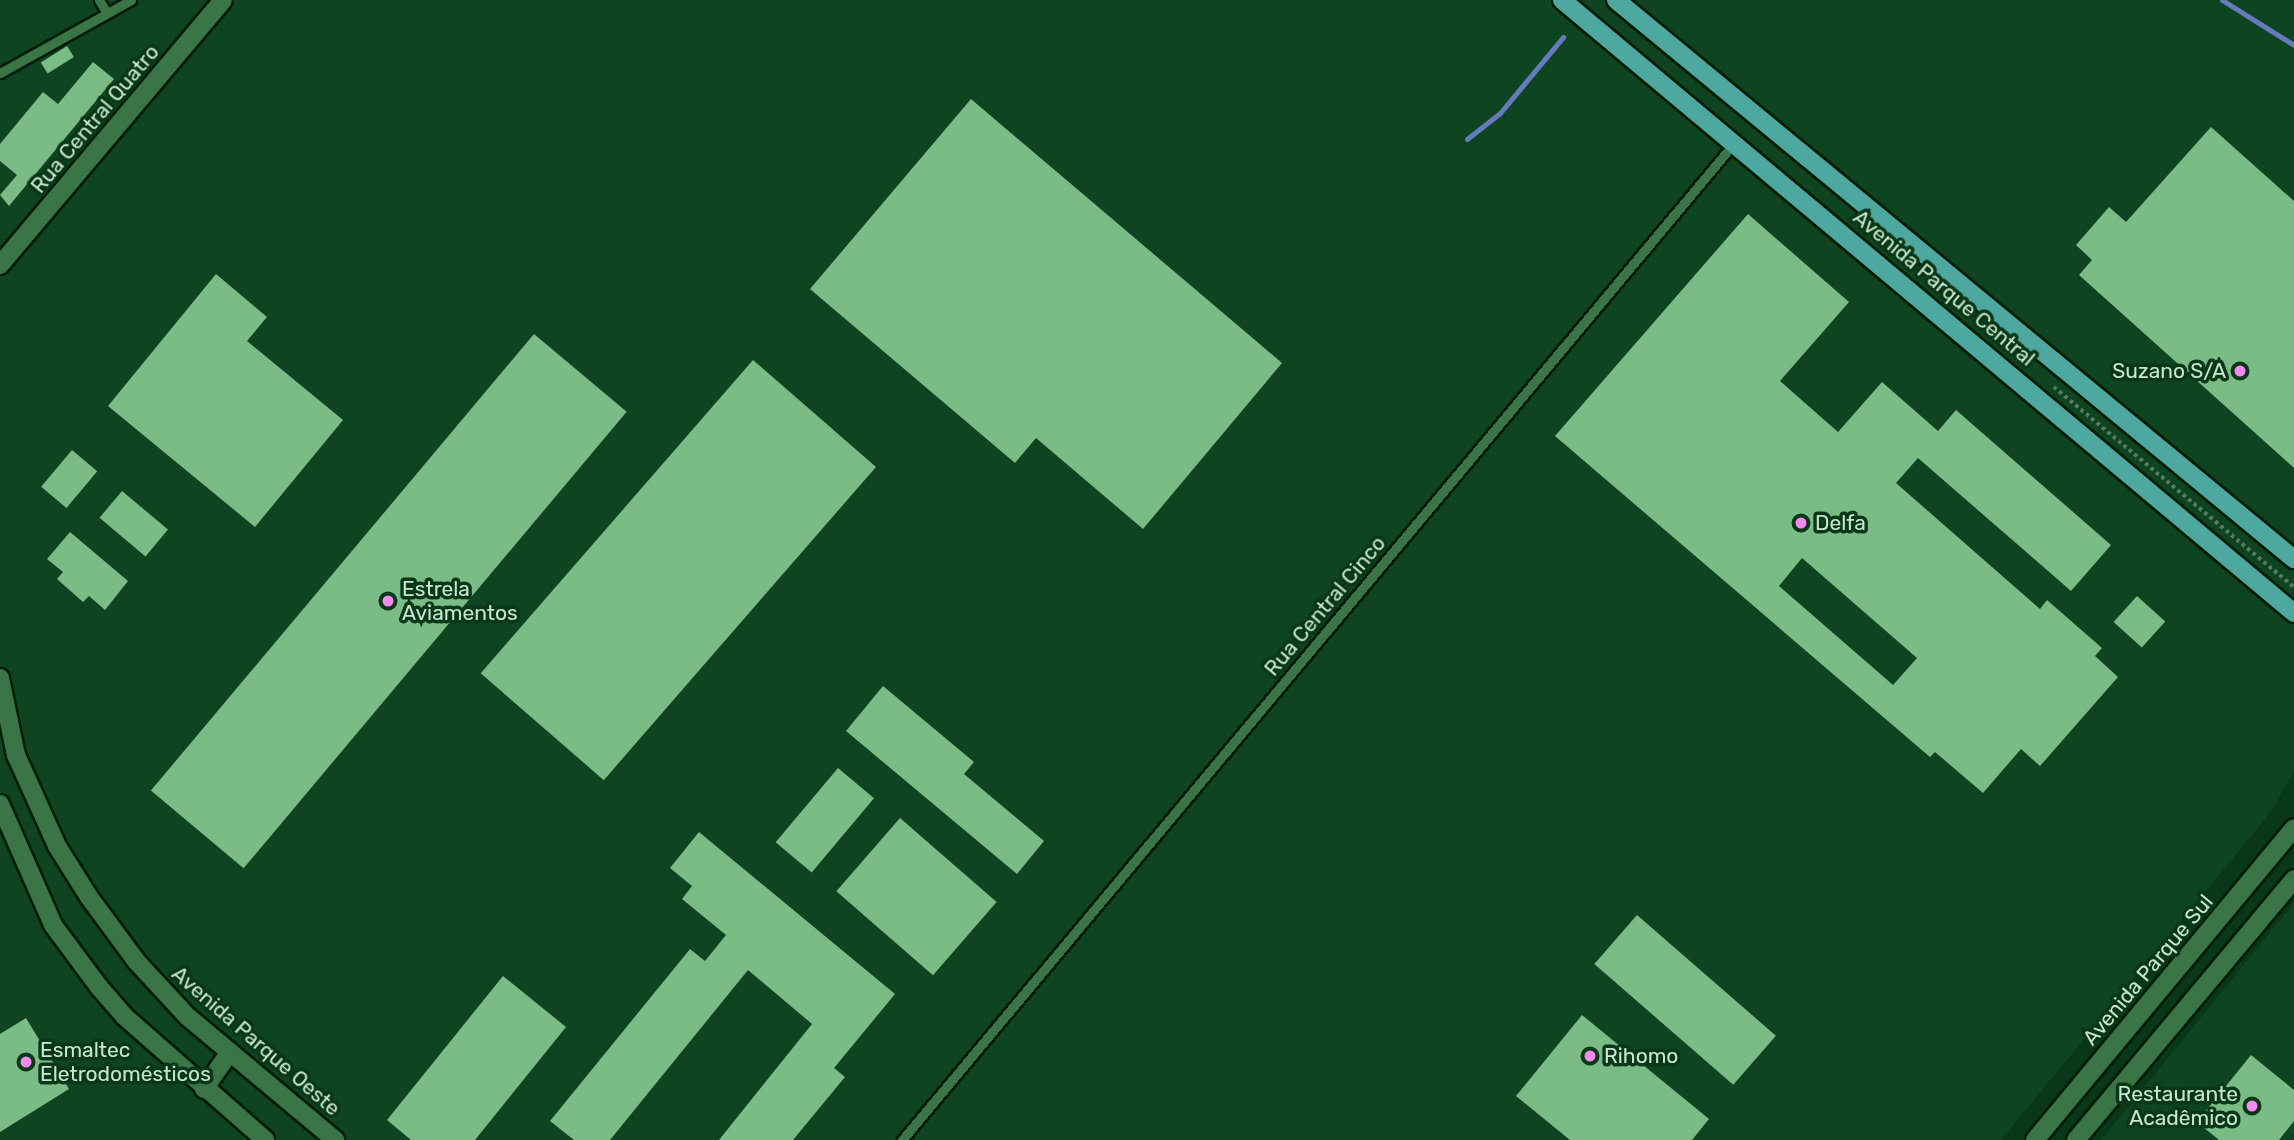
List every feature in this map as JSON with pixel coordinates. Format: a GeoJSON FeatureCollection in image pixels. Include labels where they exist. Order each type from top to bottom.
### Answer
{"type":"FeatureCollection","features":[{"type":"Feature","properties":{"kind":"main road","name":"Avenida Parque Central"},"geometry":{"type":"LineString","coordinates":[[1562,0],[1735,142],[2294,613]]}},
{"type":"Feature","properties":{"kind":"main road","name":"Avenida Parque Central"},"geometry":{"type":"LineString","coordinates":[[1616,0],[2294,559]]}},
{"type":"Feature","properties":{"kind":"street","name":"Rua Central Quatro"},"geometry":{"type":"LineString","coordinates":[[0,265],[223,0]]}},
{"type":"Feature","properties":{"kind":"street","name":"Avenida Parque Oeste"},"geometry":{"type":"LineString","coordinates":[[0,678],[16,755],[28,785],[57,846],[89,897],[160,989],[335,1140]]}},
{"type":"Feature","properties":{"kind":"street"},"geometry":{"type":"LineString","coordinates":[[1,810],[53,925],[99,987],[204,1089],[265,1140]]}},
{"type":"Feature","properties":{"kind":"street","name":"Avenida Parque Sul"},"geometry":{"type":"LineString","coordinates":[[2035,1140],[2294,828]]}},
{"type":"Feature","properties":{"kind":"street"},"geometry":{"type":"LineString","coordinates":[[2076,1140],[2294,878]]}},
{"type":"Feature","properties":{"kind":"street"},"geometry":{"type":"LineString","coordinates":[[204,1089],[230,1052]]}},
{"type":"Feature","properties":{"kind":"lane"},"geometry":{"type":"LineString","coordinates":[[99,0],[106,11]]}},
{"type":"Feature","properties":{"kind":"lane"},"geometry":{"type":"LineString","coordinates":[[0,73],[106,11],[131,0]]}},
{"type":"Feature","properties":{"kind":"lane","name":"Rua Central Cinco"},"geometry":{"type":"LineString","coordinates":[[902,1140],[1735,142]]}},
{"type":"Feature","properties":{"kind":"shaded area"},"geometry":{"type":"Polygon","coordinates":[[[0,0],[2294,0],[2294,771],[2271,812],[2001,1140],[0,1140],[0,0]]]}},
{"type":"Feature","properties":{"kind":"shaded area"},"geometry":{"type":"Polygon","coordinates":[[[2294,903],[2294,1140],[2101,1140],[2294,903]]]}},
{"type":"Feature","properties":{"kind":"building"},"geometry":{"type":"Polygon","coordinates":[[[67,46],[74,57],[48,73],[41,62],[67,46]]]}},
{"type":"Feature","properties":{"kind":"building"},"geometry":{"type":"Polygon","coordinates":[[[93,62],[114,79],[9,206],[0,195],[17,175],[0,161],[0,144],[43,92],[58,104],[93,62]]]}},
{"type":"Feature","properties":{"kind":"building"},"geometry":{"type":"Polygon","coordinates":[[[971,99],[1282,363],[1143,529],[1036,438],[1015,463],[810,289],[971,99]]]}},
{"type":"Feature","properties":{"kind":"building","name":"Suzano S/A"},"geometry":{"type":"Polygon","coordinates":[[[2211,127],[2294,201],[2294,468],[2079,275],[2092,260],[2076,245],[2109,207],[2126,222],[2211,127]]]}},
{"type":"Feature","properties":{"kind":"building","name":"Delfa"},"geometry":{"type":"Polygon","coordinates":[[[1748,214],[1849,302],[1780,381],[1838,432],[1882,382],[1938,431],[1956,410],[2111,545],[2071,591],[1918,458],[1896,483],[2040,609],[2047,600],[2102,648],[2095,656],[2118,677],[2040,766],[2021,749],[1983,793],[1935,752],[1930,757],[1555,436],[1748,214]],[[1802,558],[1779,586],[1893,685],[1917,658],[1802,558]]]}},
{"type":"Feature","properties":{"kind":"building"},"geometry":{"type":"Polygon","coordinates":[[[216,274],[267,317],[247,341],[343,420],[255,527],[108,406],[216,274]]]}},
{"type":"Feature","properties":{"kind":"building","name":"Estrela Aviamentos"},"geometry":{"type":"Polygon","coordinates":[[[534,334],[627,412],[244,868],[151,791],[534,334]]]}},
{"type":"Feature","properties":{"kind":"building"},"geometry":{"type":"Polygon","coordinates":[[[753,360],[876,467],[604,780],[481,673],[753,360]]]}},
{"type":"Feature","properties":{"kind":"building"},"geometry":{"type":"Polygon","coordinates":[[[72,450],[97,471],[66,508],[41,487],[72,450]]]}},
{"type":"Feature","properties":{"kind":"building"},"geometry":{"type":"Polygon","coordinates":[[[122,491],[168,530],[145,556],[100,518],[122,491]]]}},
{"type":"Feature","properties":{"kind":"building"},"geometry":{"type":"Polygon","coordinates":[[[70,532],[128,581],[105,610],[89,596],[83,602],[57,579],[63,572],[47,559],[70,532]]]}},
{"type":"Feature","properties":{"kind":"building"},"geometry":{"type":"Polygon","coordinates":[[[2137,596],[2165,621],[2142,647],[2114,622],[2137,596]]]}},
{"type":"Feature","properties":{"kind":"building"},"geometry":{"type":"Polygon","coordinates":[[[883,686],[974,762],[964,774],[1044,841],[1017,874],[846,731],[883,686]]]}},
{"type":"Feature","properties":{"kind":"building"},"geometry":{"type":"Polygon","coordinates":[[[838,768],[874,798],[812,873],[776,842],[838,768]]]}},
{"type":"Feature","properties":{"kind":"building"},"geometry":{"type":"Polygon","coordinates":[[[900,818],[997,902],[933,975],[836,891],[900,818]]]}},
{"type":"Feature","properties":{"kind":"building"},"geometry":{"type":"Polygon","coordinates":[[[699,832],[895,994],[834,1068],[845,1077],[793,1140],[719,1140],[812,1024],[748,970],[610,1140],[574,1140],[550,1121],[690,949],[705,961],[726,935],[682,899],[692,886],[670,868],[699,832]]]}},
{"type":"Feature","properties":{"kind":"building","name":"Rihomo"},"geometry":{"type":"Polygon","coordinates":[[[1637,915],[1776,1036],[1733,1085],[1594,964],[1637,915]]]}},
{"type":"Feature","properties":{"kind":"building"},"geometry":{"type":"Polygon","coordinates":[[[503,976],[566,1027],[475,1140],[411,1140],[387,1120],[503,976]]]}},
{"type":"Feature","properties":{"kind":"building","name":"Rihomo"},"geometry":{"type":"Polygon","coordinates":[[[1582,1015],[1709,1119],[1692,1140],[1570,1140],[1516,1096],[1582,1015]]]}},
{"type":"Feature","properties":{"kind":"building","name":"Esmaltec Eletrodomésticos"},"geometry":{"type":"Polygon","coordinates":[[[26,1018],[69,1089],[0,1132],[0,1034],[26,1018]]]}},
{"type":"Feature","properties":{"kind":"building","name":"Restaurante Acadêmico"},"geometry":{"type":"Polygon","coordinates":[[[2251,1055],[2294,1090],[2294,1121],[2279,1140],[2219,1140],[2197,1122],[2251,1055]]]}},
{"type":"Feature","properties":{"kind":"waterway"},"geometry":{"type":"LineString","coordinates":[[2222,0],[2294,45]]}},
{"type":"Feature","properties":{"kind":"waterway"},"geometry":{"type":"LineString","coordinates":[[1467,139],[1500,113],[1563,37]]}},
{"type":"Feature","properties":{"kind":"place","name":"Suzano S/A"},"geometry":{"type":"Point","coordinates":[2240,371]}},
{"type":"Feature","properties":{"kind":"place","name":"Delfa"},"geometry":{"type":"Point","coordinates":[1801,523]}},
{"type":"Feature","properties":{"kind":"place","name":"Estrela Aviamentos"},"geometry":{"type":"Point","coordinates":[388,601]}},
{"type":"Feature","properties":{"kind":"place","name":"Rihomo"},"geometry":{"type":"Point","coordinates":[1590,1056]}},
{"type":"Feature","properties":{"kind":"place","name":"Esmaltec Eletrodomésticos"},"geometry":{"type":"Point","coordinates":[26,1062]}},
{"type":"Feature","properties":{"kind":"place","name":"Restaurante Acadêmico"},"geometry":{"type":"Point","coordinates":[2252,1106]}}]}
